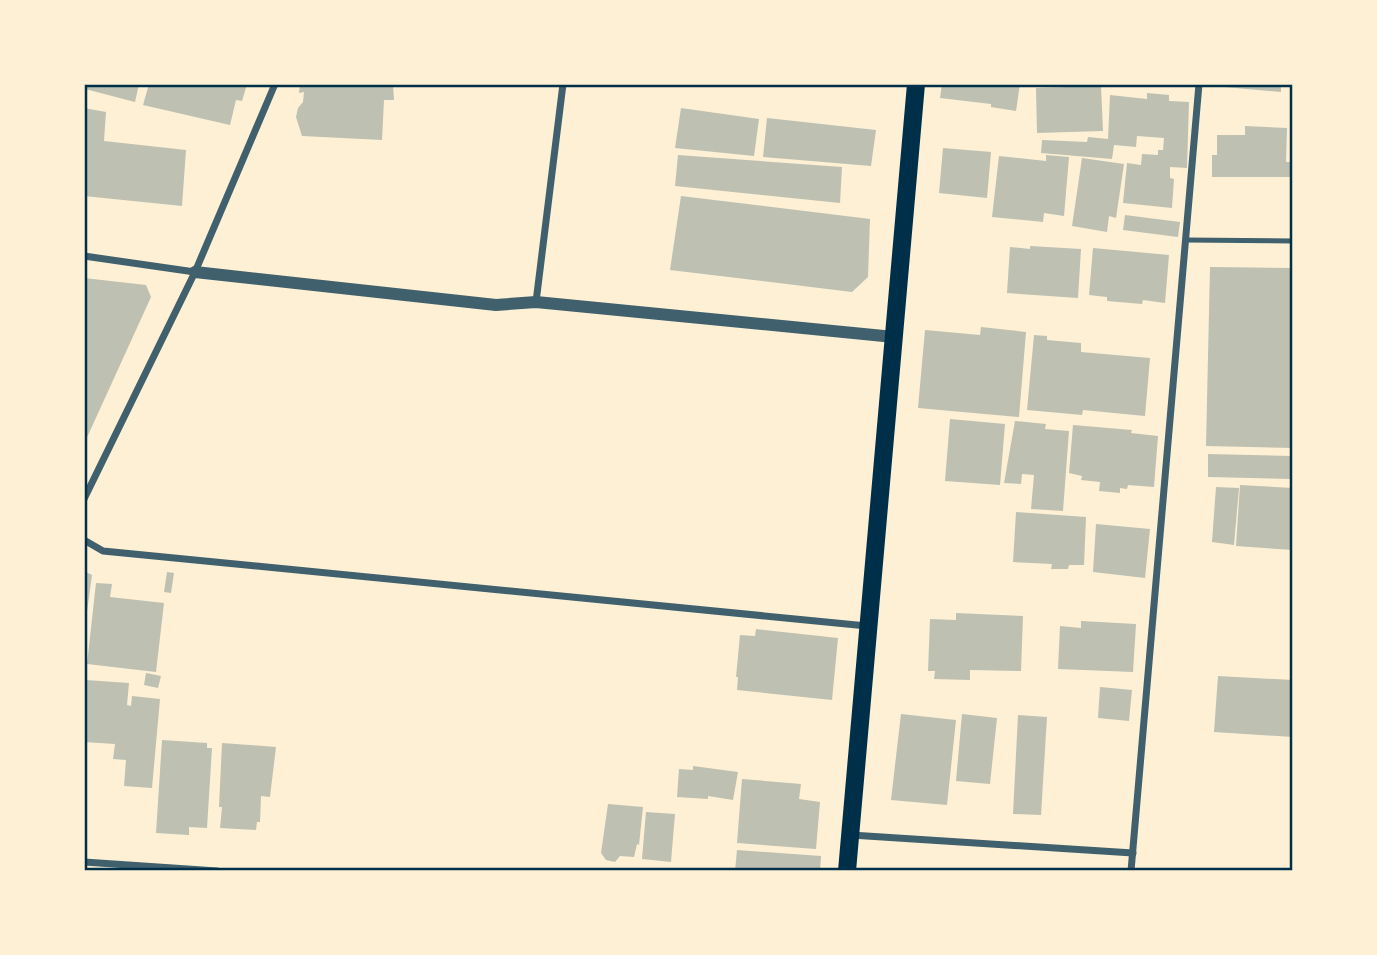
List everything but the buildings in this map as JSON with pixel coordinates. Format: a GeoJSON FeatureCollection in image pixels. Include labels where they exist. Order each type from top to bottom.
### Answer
{"type":"FeatureCollection","features":[{"type":"Feature","properties":{"kind":"main road"},"geometry":{"type":"LineString","coordinates":[[847,871],[916,84]]}},
{"type":"Feature","properties":{"kind":"street"},"geometry":{"type":"LineString","coordinates":[[84,499],[195,272],[275,84]]}},
{"type":"Feature","properties":{"kind":"street"},"geometry":{"type":"LineString","coordinates":[[536,302],[563,84]]}},
{"type":"Feature","properties":{"kind":"street"},"geometry":{"type":"LineString","coordinates":[[1131,871],[1199,84]]}},
{"type":"Feature","properties":{"kind":"street"},"geometry":{"type":"LineString","coordinates":[[84,256],[195,272],[496,305],[536,302],[894,337]]}},
{"type":"Feature","properties":{"kind":"street"},"geometry":{"type":"LineString","coordinates":[[84,540],[103,551],[867,626]]}},
{"type":"Feature","properties":{"kind":"street"},"geometry":{"type":"LineString","coordinates":[[851,835],[1133,853]]}},
{"type":"Feature","properties":{"kind":"street"},"geometry":{"type":"LineString","coordinates":[[84,862],[217,871]]}},
{"type":"Feature","properties":{"kind":"lane"},"geometry":{"type":"LineString","coordinates":[[1186,240],[1293,241]]}}]}
